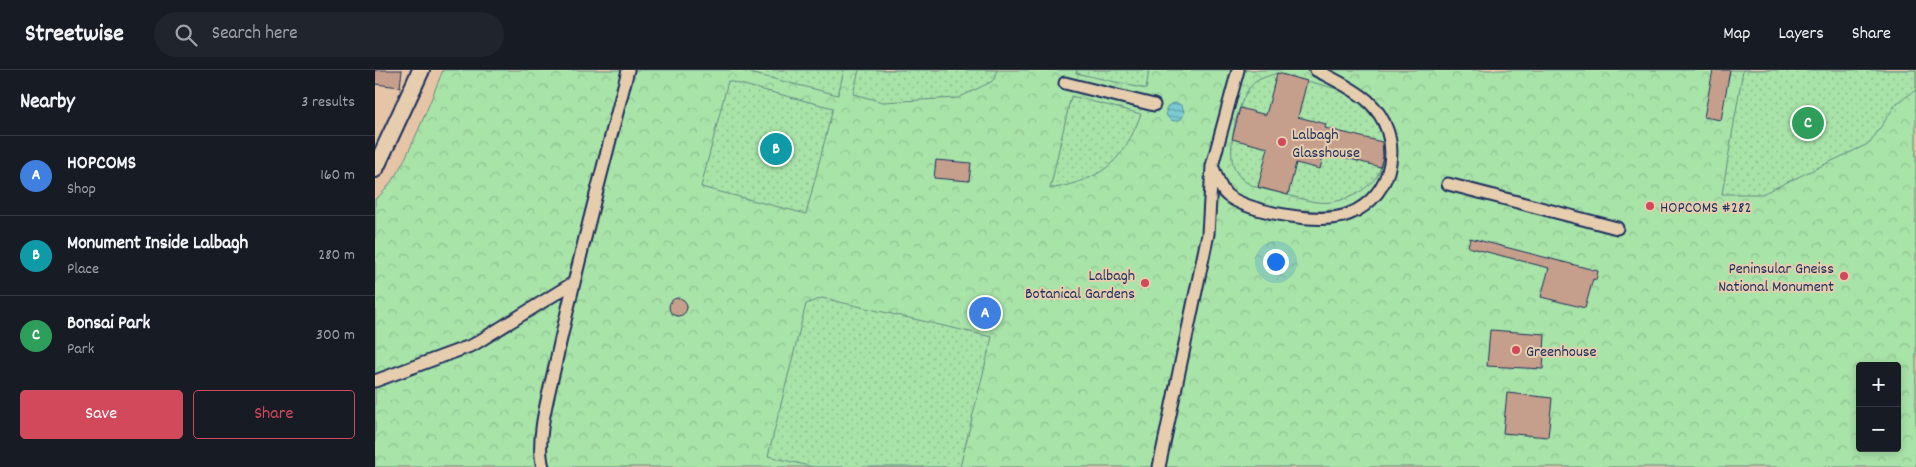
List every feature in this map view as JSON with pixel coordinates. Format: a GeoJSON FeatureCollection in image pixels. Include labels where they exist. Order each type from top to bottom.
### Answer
{"type":"FeatureCollection","features":[{"type":"Feature","properties":{"kind":"main road"},"geometry":{"type":"LineString","coordinates":[[375,169],[421,70]]}},
{"type":"Feature","properties":{"kind":"street"},"geometry":{"type":"LineString","coordinates":[[543,467],[540,458],[543,420],[573,283],[628,70]]}},
{"type":"Feature","properties":{"kind":"street"},"geometry":{"type":"LineString","coordinates":[[1159,467],[1208,234],[1212,166],[1238,70]]}},
{"type":"Feature","properties":{"kind":"street"},"geometry":{"type":"LineString","coordinates":[[1212,166],[1218,182],[1227,196],[1269,212],[1316,219],[1332,218],[1349,214],[1365,206],[1377,195],[1390,169],[1390,148],[1386,128],[1378,113],[1368,101],[1316,70]]}},
{"type":"Feature","properties":{"kind":"street"},"geometry":{"type":"LineString","coordinates":[[1065,83],[1154,105]]}},
{"type":"Feature","properties":{"kind":"street"},"geometry":{"type":"LineString","coordinates":[[1448,184],[1617,228]]}},
{"type":"Feature","properties":{"kind":"street"},"geometry":{"type":"LineString","coordinates":[[375,381],[473,345],[573,283]]}},
{"type":"Feature","properties":{"kind":"green space","name":"Lalbagh Botanical Gardens"},"geometry":{"type":"Polygon","coordinates":[[[443,70],[1916,70],[1916,467],[375,467],[375,199],[385,190],[395,176],[423,120],[443,70]]]}},
{"type":"Feature","properties":{"kind":"green space"},"geometry":{"type":"Polygon","coordinates":[[[738,70],[844,70],[838,95],[738,70]]]}},
{"type":"Feature","properties":{"kind":"green space"},"geometry":{"type":"Polygon","coordinates":[[[859,70],[997,70],[995,78],[991,82],[958,98],[883,102],[853,94],[859,70]]]}},
{"type":"Feature","properties":{"kind":"green space"},"geometry":{"type":"Polygon","coordinates":[[[1077,70],[1149,70],[1146,89],[1076,73],[1077,70]]]}},
{"type":"Feature","properties":{"kind":"green space"},"geometry":{"type":"Polygon","coordinates":[[[1743,70],[1916,70],[1916,90],[1896,104],[1870,143],[1762,194],[1722,194],[1743,70]]]}},
{"type":"Feature","properties":{"kind":"green space"},"geometry":{"type":"Polygon","coordinates":[[[1277,73],[1345,91],[1363,105],[1376,121],[1386,143],[1379,172],[1365,188],[1354,195],[1340,200],[1315,202],[1251,185],[1237,173],[1233,165],[1232,144],[1233,132],[1240,107],[1248,90],[1254,83],[1277,73]]]}},
{"type":"Feature","properties":{"kind":"green space"},"geometry":{"type":"Polygon","coordinates":[[[728,81],[833,108],[806,214],[701,187],[728,81]]]}},
{"type":"Feature","properties":{"kind":"green space"},"geometry":{"type":"Polygon","coordinates":[[[1071,96],[1141,114],[1126,145],[1108,167],[1083,180],[1050,189],[1071,96]]]}},
{"type":"Feature","properties":{"kind":"green space"},"geometry":{"type":"Polygon","coordinates":[[[822,298],[992,337],[960,467],[813,467],[768,456],[806,304],[822,298]]]}},
{"type":"Feature","properties":{"kind":"water"},"geometry":{"type":"Polygon","coordinates":[[[1175,103],[1183,108],[1184,112],[1179,120],[1175,121],[1167,116],[1166,112],[1171,104],[1175,103]]]}},
{"type":"Feature","properties":{"kind":"building"},"geometry":{"type":"Polygon","coordinates":[[[375,70],[402,70],[400,87],[375,84],[375,70]]]}},
{"type":"Feature","properties":{"kind":"building"},"geometry":{"type":"Polygon","coordinates":[[[1713,70],[1730,70],[1721,120],[1704,117],[1713,70]]]}},
{"type":"Feature","properties":{"kind":"building"},"geometry":{"type":"Polygon","coordinates":[[[1277,73],[1307,81],[1298,117],[1326,124],[1325,128],[1382,142],[1383,157],[1380,167],[1324,152],[1320,169],[1296,163],[1288,195],[1258,187],[1268,148],[1232,139],[1240,108],[1266,115],[1277,73]]]}},
{"type":"Feature","properties":{"kind":"building"},"geometry":{"type":"Polygon","coordinates":[[[936,160],[971,163],[969,181],[934,178],[936,160]]]}},
{"type":"Feature","properties":{"kind":"building"},"geometry":{"type":"Polygon","coordinates":[[[1470,238],[1598,271],[1596,280],[1593,279],[1585,308],[1541,297],[1549,268],[1468,247],[1470,238]]]}},
{"type":"Feature","properties":{"kind":"building"},"geometry":{"type":"Polygon","coordinates":[[[674,298],[682,298],[687,303],[685,314],[674,316],[669,311],[669,303],[674,298]]]}},
{"type":"Feature","properties":{"kind":"building","name":"Greenhouse"},"geometry":{"type":"Polygon","coordinates":[[[1490,330],[1545,334],[1543,369],[1487,366],[1490,330]]]}},
{"type":"Feature","properties":{"kind":"building","name":"Greenhouse"},"geometry":{"type":"Polygon","coordinates":[[[1507,393],[1552,398],[1548,437],[1503,433],[1507,393]]]}},
{"type":"Feature","properties":{"kind":"place","name":"Bonsai Park"},"geometry":{"type":"Point","coordinates":[1808,123]}},
{"type":"Feature","properties":{"kind":"place","name":"Lalbagh Glasshouse"},"geometry":{"type":"Point","coordinates":[1282,142]}},
{"type":"Feature","properties":{"kind":"place","name":"Monument Inside Lalbagh"},"geometry":{"type":"Point","coordinates":[776,149]}},
{"type":"Feature","properties":{"kind":"place","name":"HOPCOMS #282"},"geometry":{"type":"Point","coordinates":[1650,206]}},
{"type":"Feature","properties":{"kind":"place","name":"Peninsular Gneiss National Monument"},"geometry":{"type":"Point","coordinates":[1844,276]}},
{"type":"Feature","properties":{"kind":"place","name":"Lalbagh Botanical Gardens"},"geometry":{"type":"Point","coordinates":[1145,283]}},
{"type":"Feature","properties":{"kind":"place","name":"HOPCOMS"},"geometry":{"type":"Point","coordinates":[985,313]}},
{"type":"Feature","properties":{"kind":"place","name":"Greenhouse"},"geometry":{"type":"Point","coordinates":[1516,350]}}]}
